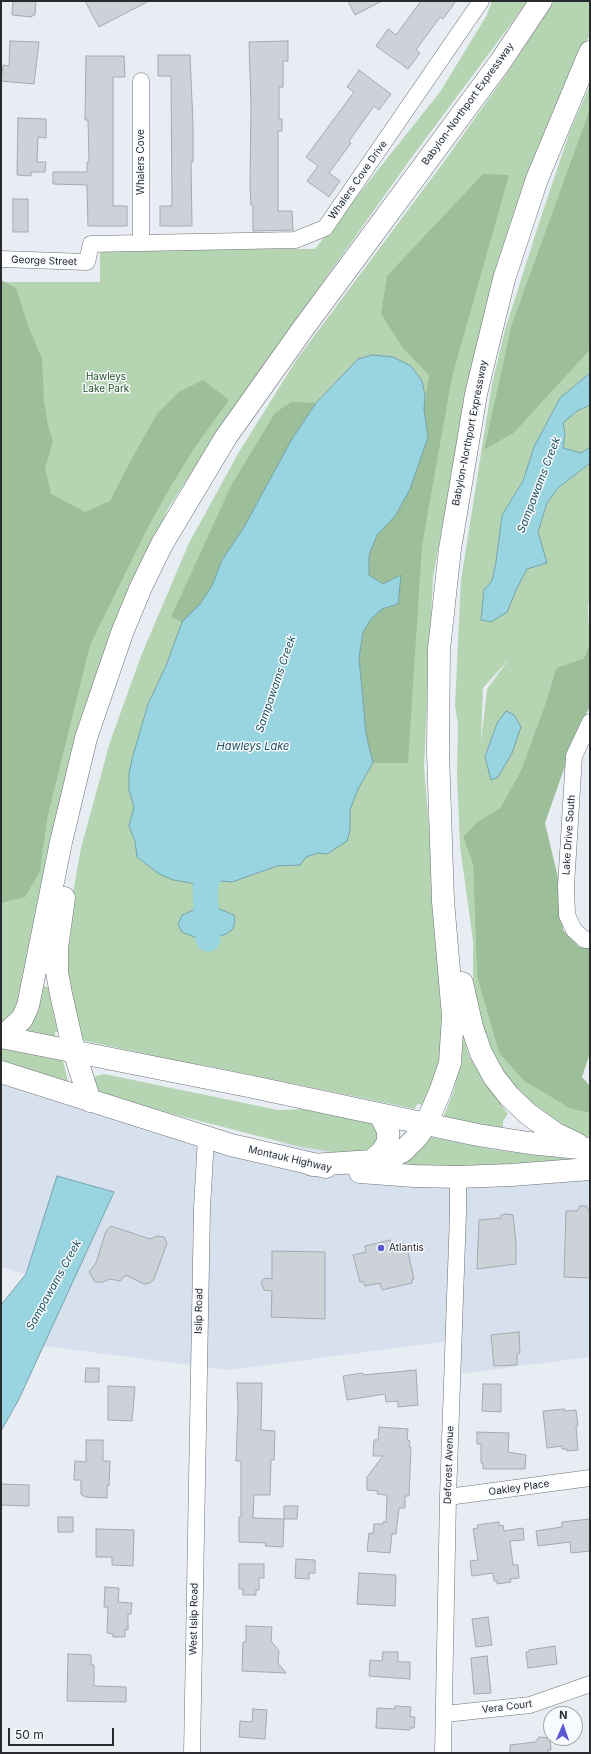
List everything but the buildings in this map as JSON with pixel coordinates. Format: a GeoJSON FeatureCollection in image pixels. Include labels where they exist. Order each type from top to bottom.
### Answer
{"type":"FeatureCollection","features":[{"type":"Feature","properties":{"kind":"main road","name":"Babylon-Northport Expressway"},"geometry":{"type":"LineString","coordinates":[[267,381],[306,325],[496,67],[541,1]]}},
{"type":"Feature","properties":{"kind":"main road","name":"Babylon-Northport Expressway"},"geometry":{"type":"LineString","coordinates":[[442,831],[438,753],[440,643],[450,549],[470,424],[494,318],[516,240],[550,145],[590,52]]}},
{"type":"Feature","properties":{"kind":"main road"},"geometry":{"type":"LineString","coordinates":[[2,1037],[22,1019],[28,1006],[74,781],[93,715],[122,633],[151,565],[174,522],[226,437],[267,381]]}},
{"type":"Feature","properties":{"kind":"main road"},"geometry":{"type":"LineString","coordinates":[[90,1101],[74,1051],[61,994],[57,966],[57,948],[67,878],[88,785],[122,677],[159,583],[208,483],[267,381]]}},
{"type":"Feature","properties":{"kind":"main road"},"geometry":{"type":"LineString","coordinates":[[312,1165],[387,1160],[403,1151],[417,1137],[426,1124],[445,1078],[452,1049],[453,1009],[443,901],[442,831]]}},
{"type":"Feature","properties":{"kind":"main road"},"geometry":{"type":"LineString","coordinates":[[442,831],[465,996],[472,1027],[481,1053],[502,1087],[528,1114],[590,1156]]}},
{"type":"Feature","properties":{"kind":"main road"},"geometry":{"type":"LineString","coordinates":[[2,1037],[248,1086],[509,1141],[590,1156]]}},
{"type":"Feature","properties":{"kind":"main road","name":"Montauk Highway"},"geometry":{"type":"LineString","coordinates":[[1,1072],[206,1138],[256,1152],[312,1165],[389,1175],[458,1177],[511,1175],[590,1156]]}},
{"type":"Feature","properties":{"kind":"main road"},"geometry":{"type":"LineString","coordinates":[[370,1162],[382,1152],[388,1142],[388,1131],[380,1114]]}},
{"type":"Feature","properties":{"kind":"street","name":"Whalers Cove Drive"},"geometry":{"type":"LineString","coordinates":[[87,262],[91,244],[295,240],[324,228],[481,1]]}},
{"type":"Feature","properties":{"kind":"street","name":"Whalers Cove"},"geometry":{"type":"LineString","coordinates":[[141,81],[141,243]]}},
{"type":"Feature","properties":{"kind":"street","name":"George Street"},"geometry":{"type":"LineString","coordinates":[[1,259],[87,262]]}},
{"type":"Feature","properties":{"kind":"street","name":"Lake Drive South"},"geometry":{"type":"LineString","coordinates":[[590,722],[574,756],[566,886],[567,915],[574,930],[585,940],[590,940]]}},
{"type":"Feature","properties":{"kind":"street","name":"Islip Road"},"geometry":{"type":"LineString","coordinates":[[196,1484],[202,1208],[206,1138]]}},
{"type":"Feature","properties":{"kind":"street","name":"Deforest Avenue"},"geometry":{"type":"LineString","coordinates":[[443,1753],[445,1714],[448,1497],[458,1177]]}},
{"type":"Feature","properties":{"kind":"street","name":"Oakley Place"},"geometry":{"type":"LineString","coordinates":[[448,1497],[590,1478]]}},
{"type":"Feature","properties":{"kind":"street","name":"West Islip Road"},"geometry":{"type":"LineString","coordinates":[[192,1753],[196,1484]]}},
{"type":"Feature","properties":{"kind":"street","name":"Vera Court"},"geometry":{"type":"LineString","coordinates":[[445,1714],[530,1705],[590,1684]]}},
{"type":"Feature","properties":{"kind":"shaded area"},"geometry":{"type":"Polygon","coordinates":[[[1,1078],[200,1143],[590,1144],[590,1357],[459,1374],[458,1340],[229,1370],[43,1346],[114,1192],[57,1176],[26,1274],[1,1267],[1,1078]]]}},
{"type":"Feature","properties":{"kind":"green space","name":"Hawleys Lake Park"},"geometry":{"type":"Polygon","coordinates":[[[492,1],[528,1],[412,157],[238,401],[169,507],[122,610],[23,1006],[1,1024],[1,282],[100,282],[100,249],[315,249],[440,92],[487,15],[492,1]]]}},
{"type":"Feature","properties":{"kind":"green space"},"geometry":{"type":"Polygon","coordinates":[[[554,1],[590,1],[590,34],[573,70],[450,485],[433,577],[424,766],[446,1036],[439,1064],[424,1105],[417,1104],[415,1109],[213,1067],[152,1057],[151,1055],[81,1040],[67,993],[68,920],[81,848],[110,742],[141,656],[189,543],[239,452],[297,359],[446,159],[516,60],[554,1]]]}},
{"type":"Feature","properties":{"kind":"green space"},"geometry":{"type":"Polygon","coordinates":[[[590,85],[590,108],[511,326],[484,450],[514,433],[590,350],[590,373],[560,398],[534,447],[523,481],[502,515],[496,562],[492,581],[484,590],[481,620],[491,622],[517,588],[527,569],[542,551],[538,532],[547,503],[558,488],[590,463],[590,591],[588,610],[590,643],[584,658],[556,668],[546,702],[521,770],[500,808],[477,822],[463,837],[473,865],[477,977],[499,1053],[524,1081],[571,1109],[590,1113],[590,1140],[525,1106],[518,1089],[513,1091],[489,1052],[473,996],[473,941],[460,846],[457,774],[458,724],[455,706],[461,580],[492,384],[505,330],[570,131],[590,85]],[[509,659],[483,688],[481,742],[487,689],[509,659]],[[514,715],[497,723],[485,757],[515,719],[514,715]]]}},
{"type":"Feature","properties":{"kind":"green space"},"geometry":{"type":"Polygon","coordinates":[[[590,108],[590,350],[514,433],[484,450],[511,326],[590,108]]]}},
{"type":"Feature","properties":{"kind":"green space"},"geometry":{"type":"Polygon","coordinates":[[[483,174],[509,175],[452,377],[422,545],[408,763],[373,763],[366,734],[359,658],[363,632],[371,619],[382,609],[398,604],[401,575],[383,584],[369,575],[369,555],[377,535],[396,515],[428,437],[424,410],[429,375],[403,348],[381,314],[387,276],[483,174]]]}},
{"type":"Feature","properties":{"kind":"green space"},"geometry":{"type":"Polygon","coordinates":[[[1,280],[16,288],[27,323],[42,359],[44,401],[48,426],[53,441],[45,468],[51,494],[85,512],[110,501],[157,414],[179,392],[203,380],[229,400],[193,450],[171,486],[148,527],[90,645],[47,819],[40,871],[25,897],[1,903],[1,280]]]}},
{"type":"Feature","properties":{"kind":"green space"},"geometry":{"type":"Polygon","coordinates":[[[291,402],[316,403],[292,439],[243,529],[222,560],[212,586],[200,604],[182,622],[171,617],[231,486],[275,413],[291,402]]]}},
{"type":"Feature","properties":{"kind":"green space"},"geometry":{"type":"Polygon","coordinates":[[[590,405],[590,447],[581,454],[563,448],[565,434],[563,422],[577,411],[590,405]]]}},
{"type":"Feature","properties":{"kind":"green space"},"geometry":{"type":"Polygon","coordinates":[[[590,643],[590,706],[576,735],[545,823],[560,886],[563,930],[579,947],[590,946],[590,1053],[582,1077],[590,1086],[590,1113],[571,1109],[524,1081],[499,1053],[477,977],[473,865],[463,837],[477,822],[500,808],[521,770],[546,702],[556,668],[584,658],[590,643]]]}},
{"type":"Feature","properties":{"kind":"green space"},"geometry":{"type":"Polygon","coordinates":[[[43,986],[48,987],[58,1032],[55,1032],[55,1035],[60,1040],[22,1035],[43,986]]]}},
{"type":"Feature","properties":{"kind":"green space"},"geometry":{"type":"Polygon","coordinates":[[[462,1032],[469,1056],[487,1085],[508,1114],[503,1121],[503,1129],[443,1118],[453,1093],[460,1066],[462,1032]]]}},
{"type":"Feature","properties":{"kind":"green space"},"geometry":{"type":"Polygon","coordinates":[[[1,1048],[58,1057],[63,1061],[69,1085],[1,1065],[1,1048]]]}},
{"type":"Feature","properties":{"kind":"green space"},"geometry":{"type":"Polygon","coordinates":[[[104,1074],[278,1110],[306,1109],[375,1124],[383,1145],[357,1156],[297,1146],[99,1095],[91,1081],[96,1076],[104,1074]]]}},
{"type":"Feature","properties":{"kind":"green space"},"geometry":{"type":"Polygon","coordinates":[[[431,1137],[494,1150],[590,1160],[590,1163],[402,1170],[402,1163],[431,1137]]]}},
{"type":"Feature","properties":{"kind":"water","name":"Hawleys Lake"},"geometry":{"type":"Polygon","coordinates":[[[372,355],[393,357],[411,366],[422,381],[425,395],[424,410],[428,437],[410,489],[396,515],[377,535],[369,555],[369,575],[383,584],[401,575],[398,604],[382,609],[371,619],[363,632],[359,658],[366,734],[373,763],[358,789],[350,810],[350,830],[347,841],[327,854],[318,853],[306,857],[300,865],[277,866],[232,882],[212,882],[211,887],[199,888],[197,884],[173,880],[159,874],[137,857],[135,841],[129,826],[134,807],[129,790],[129,774],[148,704],[166,666],[182,622],[200,604],[212,586],[222,560],[243,529],[292,439],[316,403],[358,359],[372,355]]]}},
{"type":"Feature","properties":{"kind":"water"},"geometry":{"type":"Polygon","coordinates":[[[590,373],[590,405],[577,411],[563,423],[565,434],[563,448],[581,453],[590,447],[590,463],[558,488],[547,503],[538,532],[547,563],[527,569],[507,612],[491,622],[481,620],[484,590],[492,581],[496,562],[502,515],[523,481],[534,447],[560,398],[590,373]]]}},
{"type":"Feature","properties":{"kind":"water"},"geometry":{"type":"Polygon","coordinates":[[[506,711],[514,715],[521,727],[512,753],[498,777],[491,780],[485,757],[497,723],[506,711]]]}},
{"type":"Feature","properties":{"kind":"water"},"geometry":{"type":"Polygon","coordinates":[[[211,894],[215,907],[234,915],[235,921],[233,929],[226,934],[210,939],[199,939],[182,932],[178,925],[182,915],[196,909],[199,895],[211,894]]]}},
{"type":"Feature","properties":{"kind":"water"},"geometry":{"type":"Polygon","coordinates":[[[57,1176],[114,1192],[19,1399],[1,1431],[1,1305],[26,1274],[57,1176]]]}},
{"type":"Feature","properties":{"kind":"waterway","name":"Sampawams Creek"},"geometry":{"type":"LineString","coordinates":[[208,939],[205,888],[216,857]]}},
{"type":"Feature","properties":{"kind":"place","name":"Atlantis"},"geometry":{"type":"Point","coordinates":[381,1248]}}]}
